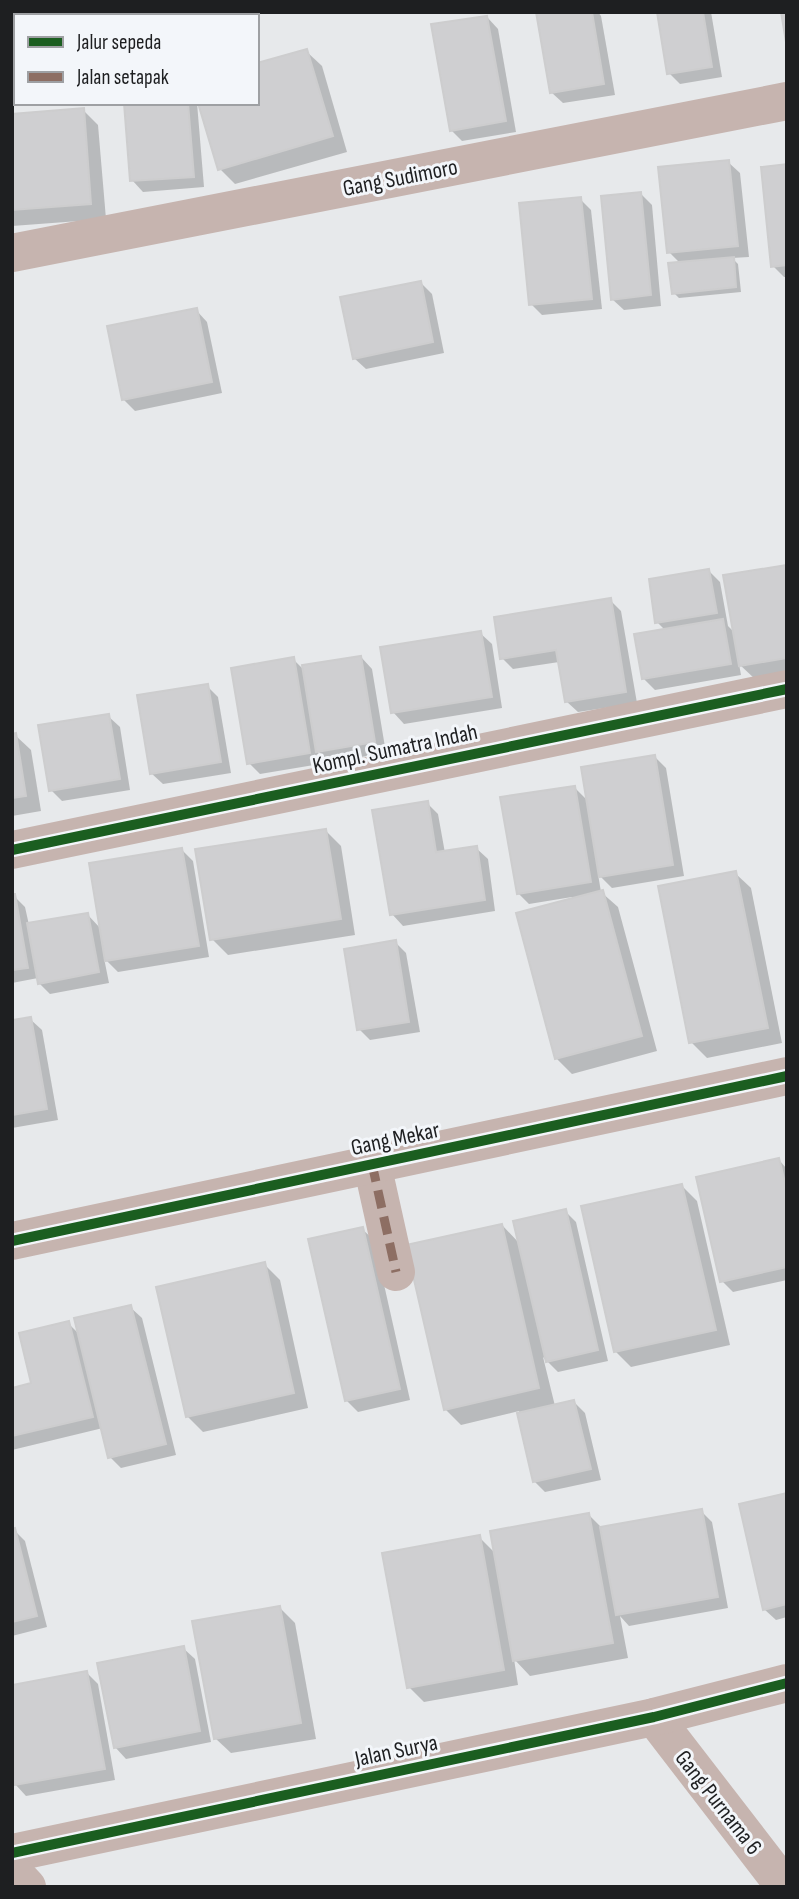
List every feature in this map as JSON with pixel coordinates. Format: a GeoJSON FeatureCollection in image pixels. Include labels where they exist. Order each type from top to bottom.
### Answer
{"type":"FeatureCollection","features":[{"type":"Feature","properties":{"kind":"street","name":"Gang Sudimoro"},"geometry":{"type":"LineString","coordinates":[[12,253],[787,101]]}},
{"type":"Feature","properties":{"kind":"street","name":"Kompl. Sumatra Indah"},"geometry":{"type":"LineString","coordinates":[[12,850],[787,689]]}},
{"type":"Feature","properties":{"kind":"street","name":"Gang Mekar"},"geometry":{"type":"LineString","coordinates":[[12,1241],[787,1076]]}},
{"type":"Feature","properties":{"kind":"street"},"geometry":{"type":"LineString","coordinates":[[372,1164],[396,1272]]}},
{"type":"Feature","properties":{"kind":"street","name":"Jalan Surya"},"geometry":{"type":"LineString","coordinates":[[12,1853],[653,1717],[787,1683]]}},
{"type":"Feature","properties":{"kind":"street","name":"Gang Purnama 6"},"geometry":{"type":"LineString","coordinates":[[653,1717],[785,1887]]}},
{"type":"Feature","properties":{"kind":"street"},"geometry":{"type":"LineString","coordinates":[[12,1871],[27,1887]]}},
{"type":"Feature","properties":{"kind":"building"},"geometry":{"type":"Polygon","coordinates":[[[536,12],[592,12],[604,84],[550,93],[536,12]]]}},
{"type":"Feature","properties":{"kind":"building"},"geometry":{"type":"Polygon","coordinates":[[[657,12],[703,12],[712,67],[667,74],[657,12]]]}},
{"type":"Feature","properties":{"kind":"building"},"geometry":{"type":"Polygon","coordinates":[[[781,12],[787,12],[787,42],[786,42],[781,12]]]}},
{"type":"Feature","properties":{"kind":"building"},"geometry":{"type":"Polygon","coordinates":[[[487,16],[506,121],[450,131],[431,24],[487,16]]]}},
{"type":"Feature","properties":{"kind":"building"},"geometry":{"type":"Polygon","coordinates":[[[307,49],[333,136],[218,170],[199,105],[259,105],[259,62],[307,49]]]}},
{"type":"Feature","properties":{"kind":"building"},"geometry":{"type":"Polygon","coordinates":[[[124,105],[188,105],[194,177],[130,181],[124,105]]]}},
{"type":"Feature","properties":{"kind":"building"},"geometry":{"type":"Polygon","coordinates":[[[84,108],[91,204],[12,210],[12,114],[84,108]]]}},
{"type":"Feature","properties":{"kind":"building"},"geometry":{"type":"Polygon","coordinates":[[[729,160],[738,246],[667,253],[658,167],[729,160]]]}},
{"type":"Feature","properties":{"kind":"building"},"geometry":{"type":"Polygon","coordinates":[[[787,164],[787,265],[771,267],[761,167],[787,164]]]}},
{"type":"Feature","properties":{"kind":"building"},"geometry":{"type":"Polygon","coordinates":[[[641,192],[651,295],[611,300],[601,196],[641,192]]]}},
{"type":"Feature","properties":{"kind":"building"},"geometry":{"type":"Polygon","coordinates":[[[581,197],[592,299],[529,305],[519,203],[581,197]]]}},
{"type":"Feature","properties":{"kind":"building"},"geometry":{"type":"Polygon","coordinates":[[[734,257],[736,287],[672,294],[668,263],[734,257]]]}},
{"type":"Feature","properties":{"kind":"building"},"geometry":{"type":"Polygon","coordinates":[[[421,281],[433,342],[353,359],[340,297],[421,281]]]}},
{"type":"Feature","properties":{"kind":"building"},"geometry":{"type":"Polygon","coordinates":[[[197,308],[212,382],[122,400],[107,326],[197,308]]]}},
{"type":"Feature","properties":{"kind":"building"},"geometry":{"type":"Polygon","coordinates":[[[787,565],[787,658],[739,666],[723,575],[787,565]]]}},
{"type":"Feature","properties":{"kind":"building"},"geometry":{"type":"Polygon","coordinates":[[[709,569],[717,613],[655,623],[649,579],[709,569]]]}},
{"type":"Feature","properties":{"kind":"building"},"geometry":{"type":"Polygon","coordinates":[[[611,598],[626,692],[565,702],[556,650],[500,659],[494,617],[611,598]]]}},
{"type":"Feature","properties":{"kind":"building"},"geometry":{"type":"Polygon","coordinates":[[[723,619],[731,664],[642,679],[634,634],[723,619]]]}},
{"type":"Feature","properties":{"kind":"building"},"geometry":{"type":"Polygon","coordinates":[[[481,631],[492,697],[391,713],[380,647],[481,631]]]}},
{"type":"Feature","properties":{"kind":"building"},"geometry":{"type":"Polygon","coordinates":[[[361,656],[375,742],[316,752],[302,665],[361,656]]]}},
{"type":"Feature","properties":{"kind":"building"},"geometry":{"type":"Polygon","coordinates":[[[294,657],[310,753],[247,764],[231,668],[294,657]]]}},
{"type":"Feature","properties":{"kind":"building"},"geometry":{"type":"Polygon","coordinates":[[[208,684],[221,762],[150,774],[137,695],[208,684]]]}},
{"type":"Feature","properties":{"kind":"building"},"geometry":{"type":"Polygon","coordinates":[[[109,714],[120,779],[49,791],[38,725],[109,714]]]}},
{"type":"Feature","properties":{"kind":"building"},"geometry":{"type":"Polygon","coordinates":[[[16,733],[26,796],[12,798],[12,734],[16,733]]]}},
{"type":"Feature","properties":{"kind":"building"},"geometry":{"type":"Polygon","coordinates":[[[655,755],[673,865],[599,877],[581,767],[655,755]]]}},
{"type":"Feature","properties":{"kind":"building"},"geometry":{"type":"Polygon","coordinates":[[[575,786],[591,882],[517,894],[500,797],[575,786]]]}},
{"type":"Feature","properties":{"kind":"building"},"geometry":{"type":"Polygon","coordinates":[[[428,801],[436,852],[477,846],[485,900],[390,915],[372,810],[428,801]]]}},
{"type":"Feature","properties":{"kind":"building"},"geometry":{"type":"Polygon","coordinates":[[[326,829],[341,919],[210,940],[195,849],[326,829]]]}},
{"type":"Feature","properties":{"kind":"building"},"geometry":{"type":"Polygon","coordinates":[[[182,848],[199,946],[105,961],[89,863],[182,848]]]}},
{"type":"Feature","properties":{"kind":"building"},"geometry":{"type":"Polygon","coordinates":[[[736,871],[768,1028],[689,1043],[658,886],[736,871]]]}},
{"type":"Feature","properties":{"kind":"building"},"geometry":{"type":"Polygon","coordinates":[[[603,890],[642,1036],[555,1059],[516,913],[603,890]]]}},
{"type":"Feature","properties":{"kind":"building"},"geometry":{"type":"Polygon","coordinates":[[[12,894],[15,894],[28,968],[12,970],[12,894]]]}},
{"type":"Feature","properties":{"kind":"building"},"geometry":{"type":"Polygon","coordinates":[[[88,913],[99,972],[38,984],[27,923],[88,913]]]}},
{"type":"Feature","properties":{"kind":"building"},"geometry":{"type":"Polygon","coordinates":[[[396,940],[409,1022],[357,1030],[344,949],[396,940]]]}},
{"type":"Feature","properties":{"kind":"building"},"geometry":{"type":"Polygon","coordinates":[[[31,1017],[47,1109],[12,1115],[12,1020],[31,1017]]]}},
{"type":"Feature","properties":{"kind":"building"},"geometry":{"type":"Polygon","coordinates":[[[779,1158],[787,1191],[787,1267],[720,1282],[696,1177],[779,1158]]]}},
{"type":"Feature","properties":{"kind":"building"},"geometry":{"type":"Polygon","coordinates":[[[682,1184],[716,1330],[614,1352],[581,1206],[682,1184]]]}},
{"type":"Feature","properties":{"kind":"building"},"geometry":{"type":"Polygon","coordinates":[[[566,1209],[598,1350],[546,1362],[513,1221],[566,1209]]]}},
{"type":"Feature","properties":{"kind":"building"},"geometry":{"type":"Polygon","coordinates":[[[502,1224],[539,1388],[444,1410],[406,1245],[502,1224]]]}},
{"type":"Feature","properties":{"kind":"building"},"geometry":{"type":"Polygon","coordinates":[[[363,1227],[400,1389],[345,1401],[308,1239],[363,1227]]]}},
{"type":"Feature","properties":{"kind":"building"},"geometry":{"type":"Polygon","coordinates":[[[265,1262],[294,1393],[186,1417],[156,1287],[265,1262]]]}},
{"type":"Feature","properties":{"kind":"building"},"geometry":{"type":"Polygon","coordinates":[[[131,1305],[166,1444],[108,1458],[74,1318],[131,1305]]]}},
{"type":"Feature","properties":{"kind":"building"},"geometry":{"type":"Polygon","coordinates":[[[69,1321],[93,1417],[12,1436],[12,1388],[31,1383],[19,1333],[69,1321]]]}},
{"type":"Feature","properties":{"kind":"building"},"geometry":{"type":"Polygon","coordinates":[[[574,1400],[591,1469],[533,1482],[517,1413],[574,1400]]]}},
{"type":"Feature","properties":{"kind":"building"},"geometry":{"type":"Polygon","coordinates":[[[787,1493],[787,1604],[763,1610],[739,1504],[787,1493]]]}},
{"type":"Feature","properties":{"kind":"building"},"geometry":{"type":"Polygon","coordinates":[[[702,1509],[718,1597],[616,1615],[600,1527],[702,1509]]]}},
{"type":"Feature","properties":{"kind":"building"},"geometry":{"type":"Polygon","coordinates":[[[589,1513],[613,1643],[513,1661],[490,1531],[589,1513]]]}},
{"type":"Feature","properties":{"kind":"building"},"geometry":{"type":"Polygon","coordinates":[[[15,1528],[37,1616],[12,1622],[12,1529],[15,1528]]]}},
{"type":"Feature","properties":{"kind":"building"},"geometry":{"type":"Polygon","coordinates":[[[480,1535],[504,1670],[407,1688],[382,1553],[480,1535]]]}},
{"type":"Feature","properties":{"kind":"building"},"geometry":{"type":"Polygon","coordinates":[[[280,1606],[301,1723],[214,1739],[192,1621],[280,1606]]]}},
{"type":"Feature","properties":{"kind":"building"},"geometry":{"type":"Polygon","coordinates":[[[184,1646],[200,1731],[114,1748],[97,1663],[184,1646]]]}},
{"type":"Feature","properties":{"kind":"building"},"geometry":{"type":"Polygon","coordinates":[[[87,1671],[105,1769],[14,1785],[12,1685],[87,1671]]]}},
{"type":"Feature","properties":{"kind":"marked path"},"geometry":{"type":"LineString","coordinates":[[372,1164],[396,1272]]}},
{"type":"Feature","properties":{"kind":"cycle path"},"geometry":{"type":"LineString","coordinates":[[12,850],[787,689]]}},
{"type":"Feature","properties":{"kind":"cycle path"},"geometry":{"type":"LineString","coordinates":[[12,1241],[787,1076]]}},
{"type":"Feature","properties":{"kind":"cycle path"},"geometry":{"type":"LineString","coordinates":[[12,1853],[654,1717],[787,1683]]}}]}
